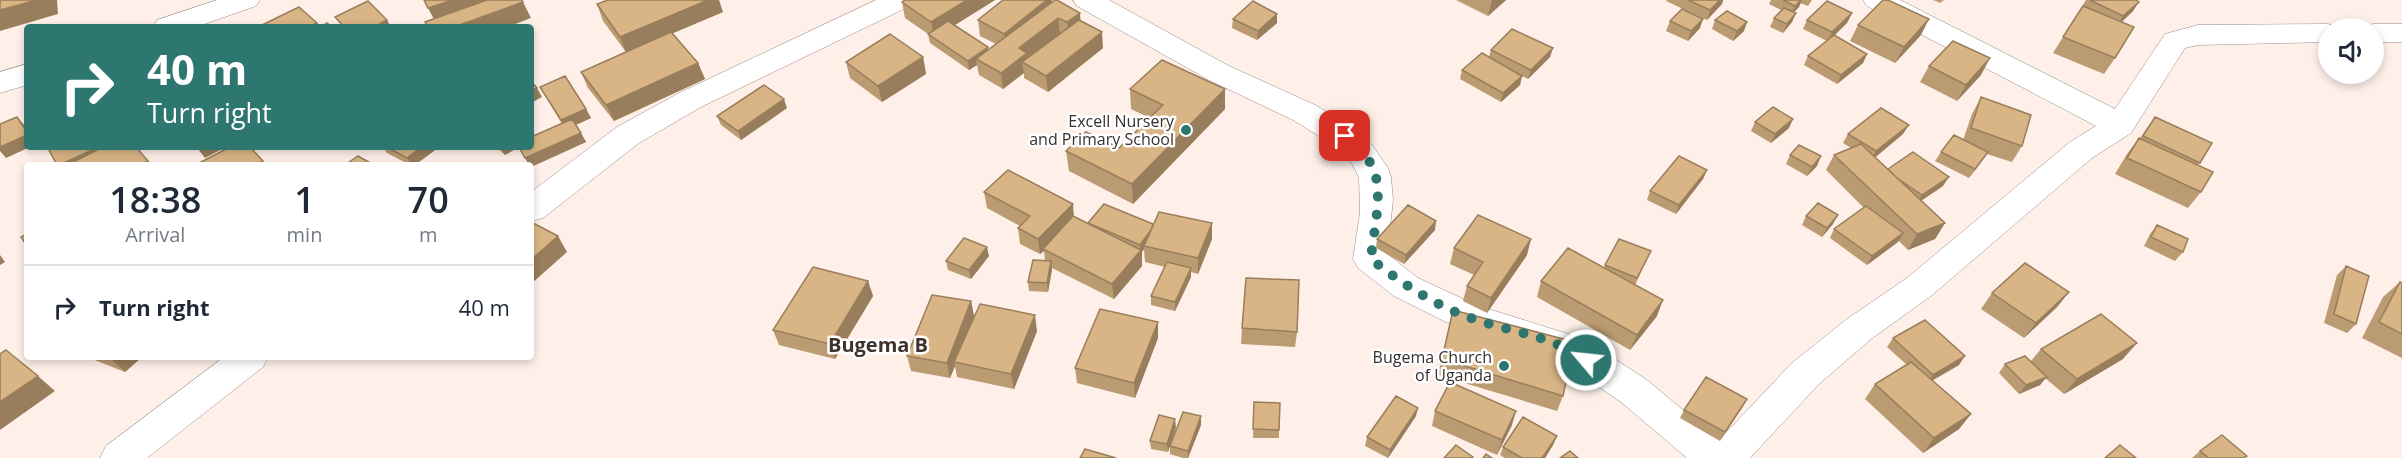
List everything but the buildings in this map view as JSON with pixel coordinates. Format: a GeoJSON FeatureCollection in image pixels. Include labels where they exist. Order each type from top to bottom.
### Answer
{"type":"FeatureCollection","features":[{"type":"Feature","properties":{"kind":"street"},"geometry":{"type":"LineString","coordinates":[[176,24],[246,0]]}},
{"type":"Feature","properties":{"kind":"street"},"geometry":{"type":"LineString","coordinates":[[534,207],[628,135],[690,100],[900,0]]}},
{"type":"Feature","properties":{"kind":"street"},"geometry":{"type":"LineString","coordinates":[[1087,0],[1221,74],[1345,136],[1364,154],[1374,170],[1377,196],[1371,259],[1406,287],[1466,316],[1571,349],[1634,392],[1714,458]]}},
{"type":"Feature","properties":{"kind":"street"},"geometry":{"type":"LineString","coordinates":[[1877,0],[2120,125]]}},
{"type":"Feature","properties":{"kind":"street"},"geometry":{"type":"LineString","coordinates":[[1726,458],[1814,367],[1859,329],[1919,287],[2081,150],[2120,125],[2175,41],[2198,35],[2318,33]]}},
{"type":"Feature","properties":{"kind":"street"},"geometry":{"type":"LineString","coordinates":[[2384,33],[2402,33]]}},
{"type":"Feature","properties":{"kind":"street"},"geometry":{"type":"LineString","coordinates":[[0,83],[24,75]]}},
{"type":"Feature","properties":{"kind":"street"},"geometry":{"type":"LineString","coordinates":[[119,458],[246,360]]}},
{"type":"Feature","properties":{"kind":"place","name":"Excell Nursery and Primary School"},"geometry":{"type":"Point","coordinates":[1186,130]}},
{"type":"Feature","properties":{"kind":"place","name":"Bugema Church of Uganda"},"geometry":{"type":"Point","coordinates":[1504,366]}},
{"type":"Feature","properties":{"kind":"district","name":"Bugema B"},"geometry":{"type":"Point","coordinates":[878,344]}},
{"type":"Feature","properties":{"kind":"route"},"geometry":{"type":"LineString","coordinates":[[1345,136],[1364,154],[1374,170],[1377,196],[1371,259],[1406,287],[1431,300],[1466,316],[1571,349],[1586,360]]}}]}
